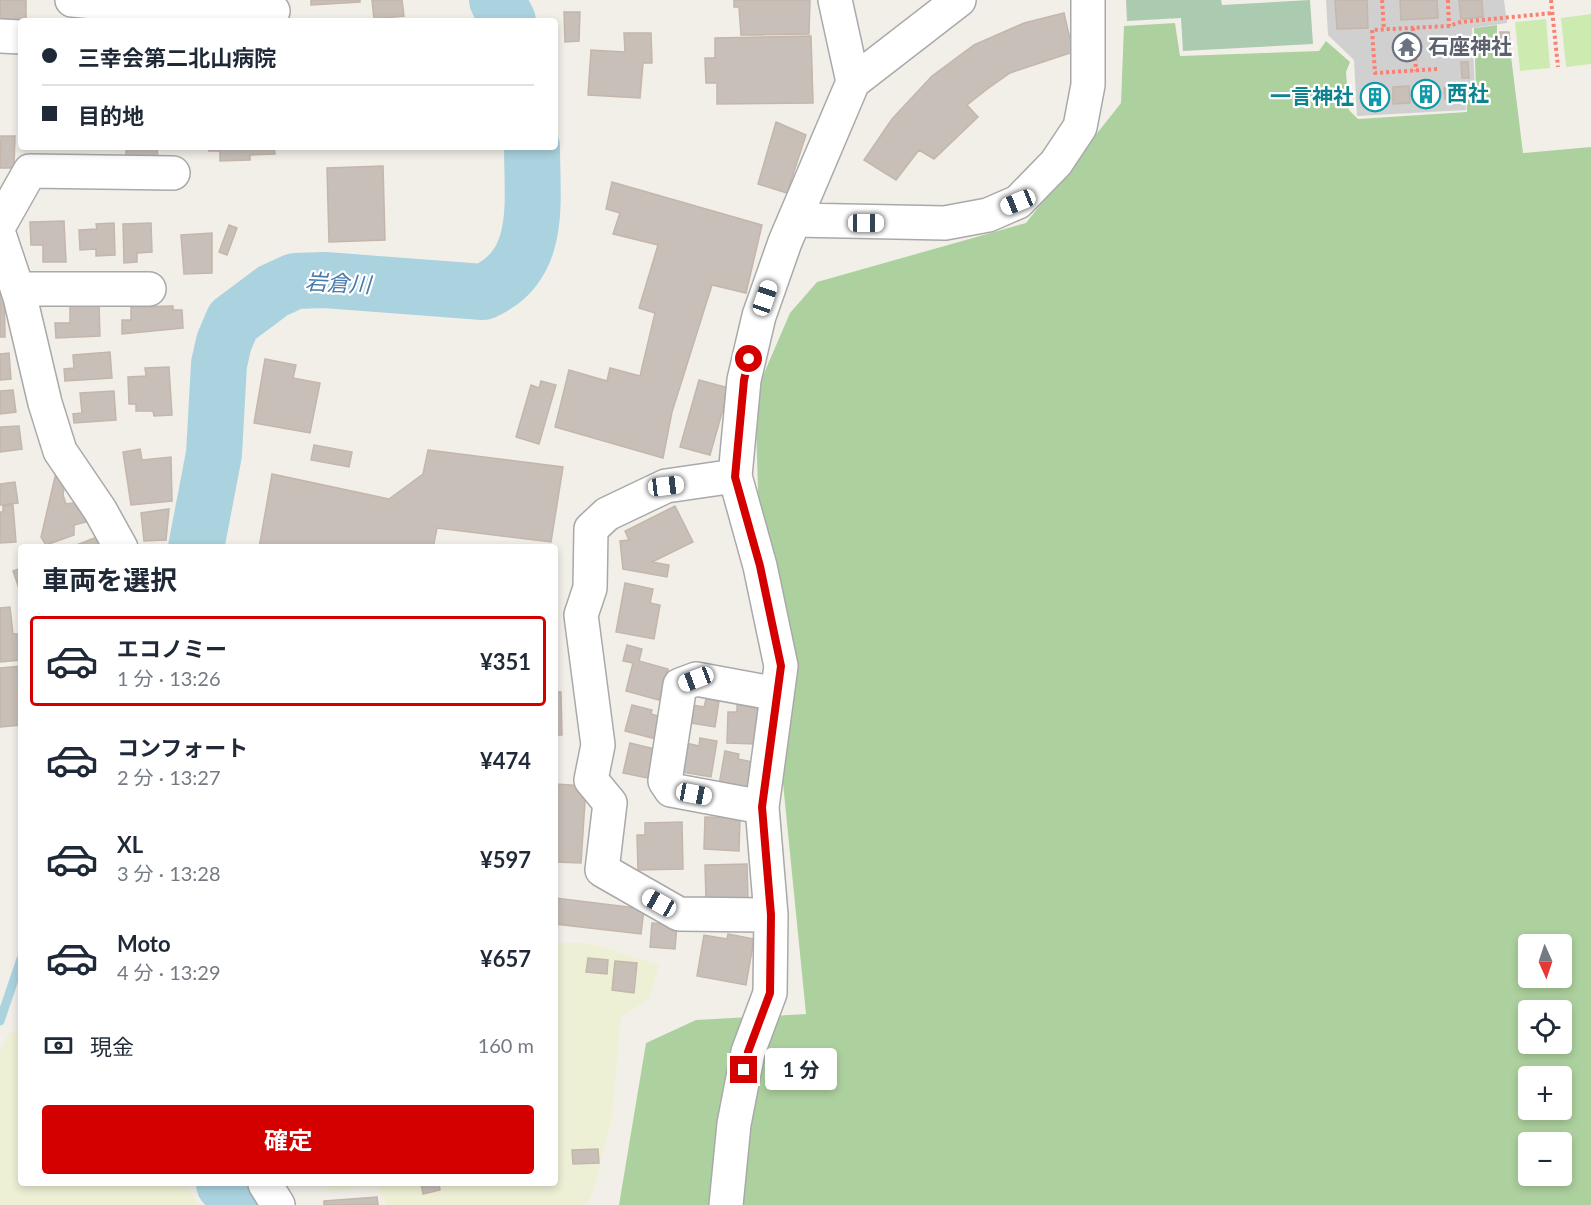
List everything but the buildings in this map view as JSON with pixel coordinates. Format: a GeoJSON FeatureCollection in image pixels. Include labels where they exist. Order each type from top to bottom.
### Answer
{"type":"FeatureCollection","features":[{"type":"Feature","properties":{"kind":"street"},"geometry":{"type":"LineString","coordinates":[[69,18],[71,0],[197,11],[273,11]]}},
{"type":"Feature","properties":{"kind":"street"},"geometry":{"type":"LineString","coordinates":[[835,0],[853,82]]}},
{"type":"Feature","properties":{"kind":"street"},"geometry":{"type":"LineString","coordinates":[[726,1205],[734,1124],[748,1052],[770,993],[771,915],[762,807],[781,666],[760,566],[735,477],[744,380],[759,316],[784,242],[796,220],[853,82],[959,0]]}},
{"type":"Feature","properties":{"kind":"street"},"geometry":{"type":"LineString","coordinates":[[796,220],[945,223],[988,215],[1018,202],[1056,163],[1080,127],[1088,85],[1089,0]]}},
{"type":"Feature","properties":{"kind":"street"},"geometry":{"type":"LineString","coordinates":[[0,36],[18,37]]}},
{"type":"Feature","properties":{"kind":"street"},"geometry":{"type":"LineString","coordinates":[[0,224],[30,171],[173,173]]}},
{"type":"Feature","properties":{"kind":"street"},"geometry":{"type":"LineString","coordinates":[[0,237],[18,289],[45,403],[60,451],[100,510],[119,544]]}},
{"type":"Feature","properties":{"kind":"street"},"geometry":{"type":"LineString","coordinates":[[18,289],[149,289]]}},
{"type":"Feature","properties":{"kind":"street"},"geometry":{"type":"LineString","coordinates":[[735,477],[666,486],[607,514],[591,528],[590,588],[581,615],[598,745],[591,780],[610,803],[602,870],[679,914],[771,915]]}},
{"type":"Feature","properties":{"kind":"street"},"geometry":{"type":"LineString","coordinates":[[762,807],[671,790],[665,781],[680,685],[696,679],[777,694]]}},
{"type":"Feature","properties":{"kind":"street"},"geometry":{"type":"LineString","coordinates":[[266,1186],[279,1205]]}},
{"type":"Feature","properties":{"kind":"path"},"geometry":{"type":"LineString","coordinates":[[1382,0],[1384,30]]}},
{"type":"Feature","properties":{"kind":"path"},"geometry":{"type":"LineString","coordinates":[[1448,0],[1449,26]]}},
{"type":"Feature","properties":{"kind":"path"},"geometry":{"type":"LineString","coordinates":[[1551,0],[1558,67]]}},
{"type":"Feature","properties":{"kind":"path"},"geometry":{"type":"LineString","coordinates":[[1437,69],[1375,73],[1372,30],[1449,26],[1461,22],[1553,13]]}},
{"type":"Feature","properties":{"kind":"path"},"geometry":{"type":"LineString","coordinates":[[1413,28],[1416,71]]}},
{"type":"Feature","properties":{"kind":"shaded area","name":"石座神社"},"geometry":{"type":"Polygon","coordinates":[[[1326,0],[1504,0],[1507,23],[1472,28],[1475,88],[1464,89],[1466,110],[1357,116],[1354,60],[1328,35],[1326,0]]]}},
{"type":"Feature","properties":{"kind":"green space"},"geometry":{"type":"Polygon","coordinates":[[[1126,0],[1221,0],[1222,5],[1310,0],[1313,44],[1183,51],[1181,18],[1127,21],[1126,0]]]}},
{"type":"Feature","properties":{"kind":"green space"},"geometry":{"type":"Polygon","coordinates":[[[1591,14],[1591,64],[1566,67],[1561,18],[1591,14]]]}},
{"type":"Feature","properties":{"kind":"green space"},"geometry":{"type":"Polygon","coordinates":[[[1546,19],[1550,68],[1520,71],[1515,22],[1546,19]]]}},
{"type":"Feature","properties":{"kind":"green space"},"geometry":{"type":"Polygon","coordinates":[[[1175,23],[1180,56],[1319,51],[1326,41],[1350,62],[1346,72],[1349,110],[1358,119],[1467,112],[1466,90],[1476,90],[1474,28],[1497,25],[1497,47],[1510,48],[1523,153],[1591,147],[1591,1205],[619,1205],[646,1043],[696,1020],[806,1014],[760,552],[755,394],[790,313],[817,282],[1026,223],[1121,103],[1124,26],[1175,23]]]}},
{"type":"Feature","properties":{"kind":"green space"},"geometry":{"type":"Polygon","coordinates":[[[558,943],[588,943],[659,965],[649,999],[621,1017],[611,1123],[593,1193],[586,1205],[387,1205],[377,1186],[558,1186],[558,943]]]}},
{"type":"Feature","properties":{"kind":"green space"},"geometry":{"type":"Polygon","coordinates":[[[18,1032],[18,1186],[187,1186],[199,1205],[0,1205],[0,1051],[9,1033],[18,1032]]]}},
{"type":"Feature","properties":{"kind":"green space"},"geometry":{"type":"Polygon","coordinates":[[[327,1186],[377,1186],[328,1191],[327,1186]]]}},
{"type":"Feature","properties":{"kind":"waterway","name":"岩倉川"},"geometry":{"type":"LineString","coordinates":[[497,0],[506,18]]}},
{"type":"Feature","properties":{"kind":"waterway","name":"岩倉川"},"geometry":{"type":"LineString","coordinates":[[197,544],[214,454],[219,364],[224,342],[233,321],[273,291],[295,281],[325,280],[483,292],[502,281],[516,266],[525,249],[532,210],[532,150]]}},
{"type":"Feature","properties":{"kind":"waterway"},"geometry":{"type":"LineString","coordinates":[[0,1021],[18,968]]}},
{"type":"Feature","properties":{"kind":"waterway","name":"岩倉川"},"geometry":{"type":"LineString","coordinates":[[226,1186],[248,1205]]}},
{"type":"Feature","properties":{"kind":"place","name":"石座神社"},"geometry":{"type":"Point","coordinates":[1407,47]}},
{"type":"Feature","properties":{"kind":"place","name":"西社"},"geometry":{"type":"Point","coordinates":[1426,94]}},
{"type":"Feature","properties":{"kind":"place","name":"一言神社"},"geometry":{"type":"Point","coordinates":[1375,97]}},
{"type":"Feature","properties":{"kind":"route"},"geometry":{"type":"LineString","coordinates":[[744,1070],[748,1052],[770,993],[771,915],[762,807],[781,666],[760,566],[735,477],[744,380],[749,359]]}}]}
